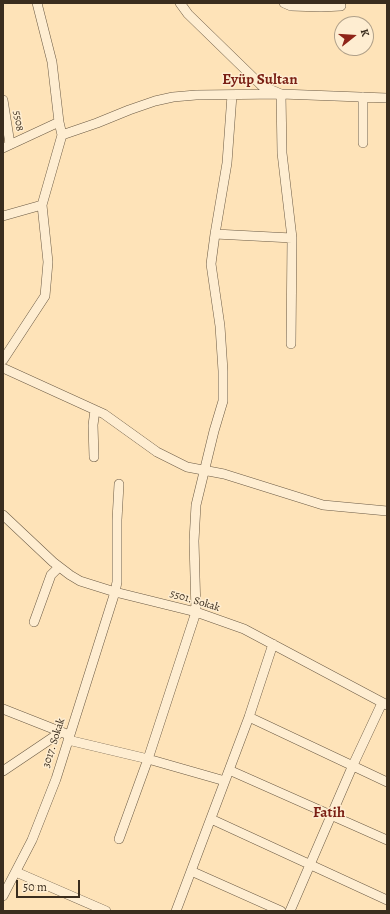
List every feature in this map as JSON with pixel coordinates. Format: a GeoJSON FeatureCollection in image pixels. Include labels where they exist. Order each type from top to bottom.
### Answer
{"type":"FeatureCollection","features":[{"type":"Feature","properties":{"kind":"street"},"geometry":{"type":"LineString","coordinates":[[3,360],[46,296],[48,262],[42,205],[62,135],[59,122],[52,62],[38,3]]}},
{"type":"Feature","properties":{"kind":"street"},"geometry":{"type":"LineString","coordinates":[[180,3],[188,14],[262,86],[281,94]]}},
{"type":"Feature","properties":{"kind":"street"},"geometry":{"type":"LineString","coordinates":[[284,3],[291,6],[341,6]]}},
{"type":"Feature","properties":{"kind":"street"},"geometry":{"type":"LineString","coordinates":[[62,135],[155,101],[173,97],[196,95],[281,94],[387,98]]}},
{"type":"Feature","properties":{"kind":"street"},"geometry":{"type":"LineString","coordinates":[[281,94],[282,152],[292,238],[291,344]]}},
{"type":"Feature","properties":{"kind":"street"},"geometry":{"type":"LineString","coordinates":[[119,839],[148,759],[196,612],[194,541],[196,505],[223,401],[220,326],[212,264],[215,234],[227,163],[232,95]]}},
{"type":"Feature","properties":{"kind":"street"},"geometry":{"type":"LineString","coordinates":[[363,97],[363,143]]}},
{"type":"Feature","properties":{"kind":"street","name":"5508"},"geometry":{"type":"LineString","coordinates":[[3,100],[6,146]]}},
{"type":"Feature","properties":{"kind":"street"},"geometry":{"type":"LineString","coordinates":[[6,146],[59,122]]}},
{"type":"Feature","properties":{"kind":"street"},"geometry":{"type":"LineString","coordinates":[[3,216],[42,205]]}},
{"type":"Feature","properties":{"kind":"street"},"geometry":{"type":"LineString","coordinates":[[215,234],[292,238]]}},
{"type":"Feature","properties":{"kind":"street"},"geometry":{"type":"LineString","coordinates":[[3,368],[104,414],[157,452],[187,467],[224,474],[323,505],[387,511]]}},
{"type":"Feature","properties":{"kind":"street"},"geometry":{"type":"LineString","coordinates":[[94,457],[93,425],[95,410]]}},
{"type":"Feature","properties":{"kind":"street","name":"3017. Sokak"},"geometry":{"type":"LineString","coordinates":[[3,896],[32,840],[56,779],[66,736],[118,582],[117,520],[120,484]]}},
{"type":"Feature","properties":{"kind":"street","name":"5501. Sokak"},"geometry":{"type":"LineString","coordinates":[[3,515],[59,567],[80,581],[115,592],[196,612],[244,629],[385,704]]}},
{"type":"Feature","properties":{"kind":"street"},"geometry":{"type":"LineString","coordinates":[[34,622],[51,575],[59,567]]}},
{"type":"Feature","properties":{"kind":"street"},"geometry":{"type":"LineString","coordinates":[[176,911],[230,770],[273,644]]}},
{"type":"Feature","properties":{"kind":"street"},"geometry":{"type":"LineString","coordinates":[[290,911],[353,765],[385,704]]}},
{"type":"Feature","properties":{"kind":"street"},"geometry":{"type":"LineString","coordinates":[[3,709],[66,736],[225,781]]}},
{"type":"Feature","properties":{"kind":"street"},"geometry":{"type":"LineString","coordinates":[[249,717],[387,782]]}},
{"type":"Feature","properties":{"kind":"street"},"geometry":{"type":"LineString","coordinates":[[3,771],[66,736]]}},
{"type":"Feature","properties":{"kind":"street"},"geometry":{"type":"LineString","coordinates":[[230,770],[387,840]]}},
{"type":"Feature","properties":{"kind":"street"},"geometry":{"type":"LineString","coordinates":[[211,819],[387,900]]}},
{"type":"Feature","properties":{"kind":"street"},"geometry":{"type":"LineString","coordinates":[[191,871],[281,911]]}},
{"type":"Feature","properties":{"kind":"street"},"geometry":{"type":"LineString","coordinates":[[16,872],[106,911]]}},
{"type":"Feature","properties":{"kind":"district","name":"Eyüp Sultan"},"geometry":{"type":"Point","coordinates":[260,80]}},
{"type":"Feature","properties":{"kind":"district","name":"Fatih"},"geometry":{"type":"Point","coordinates":[329,813]}}]}
